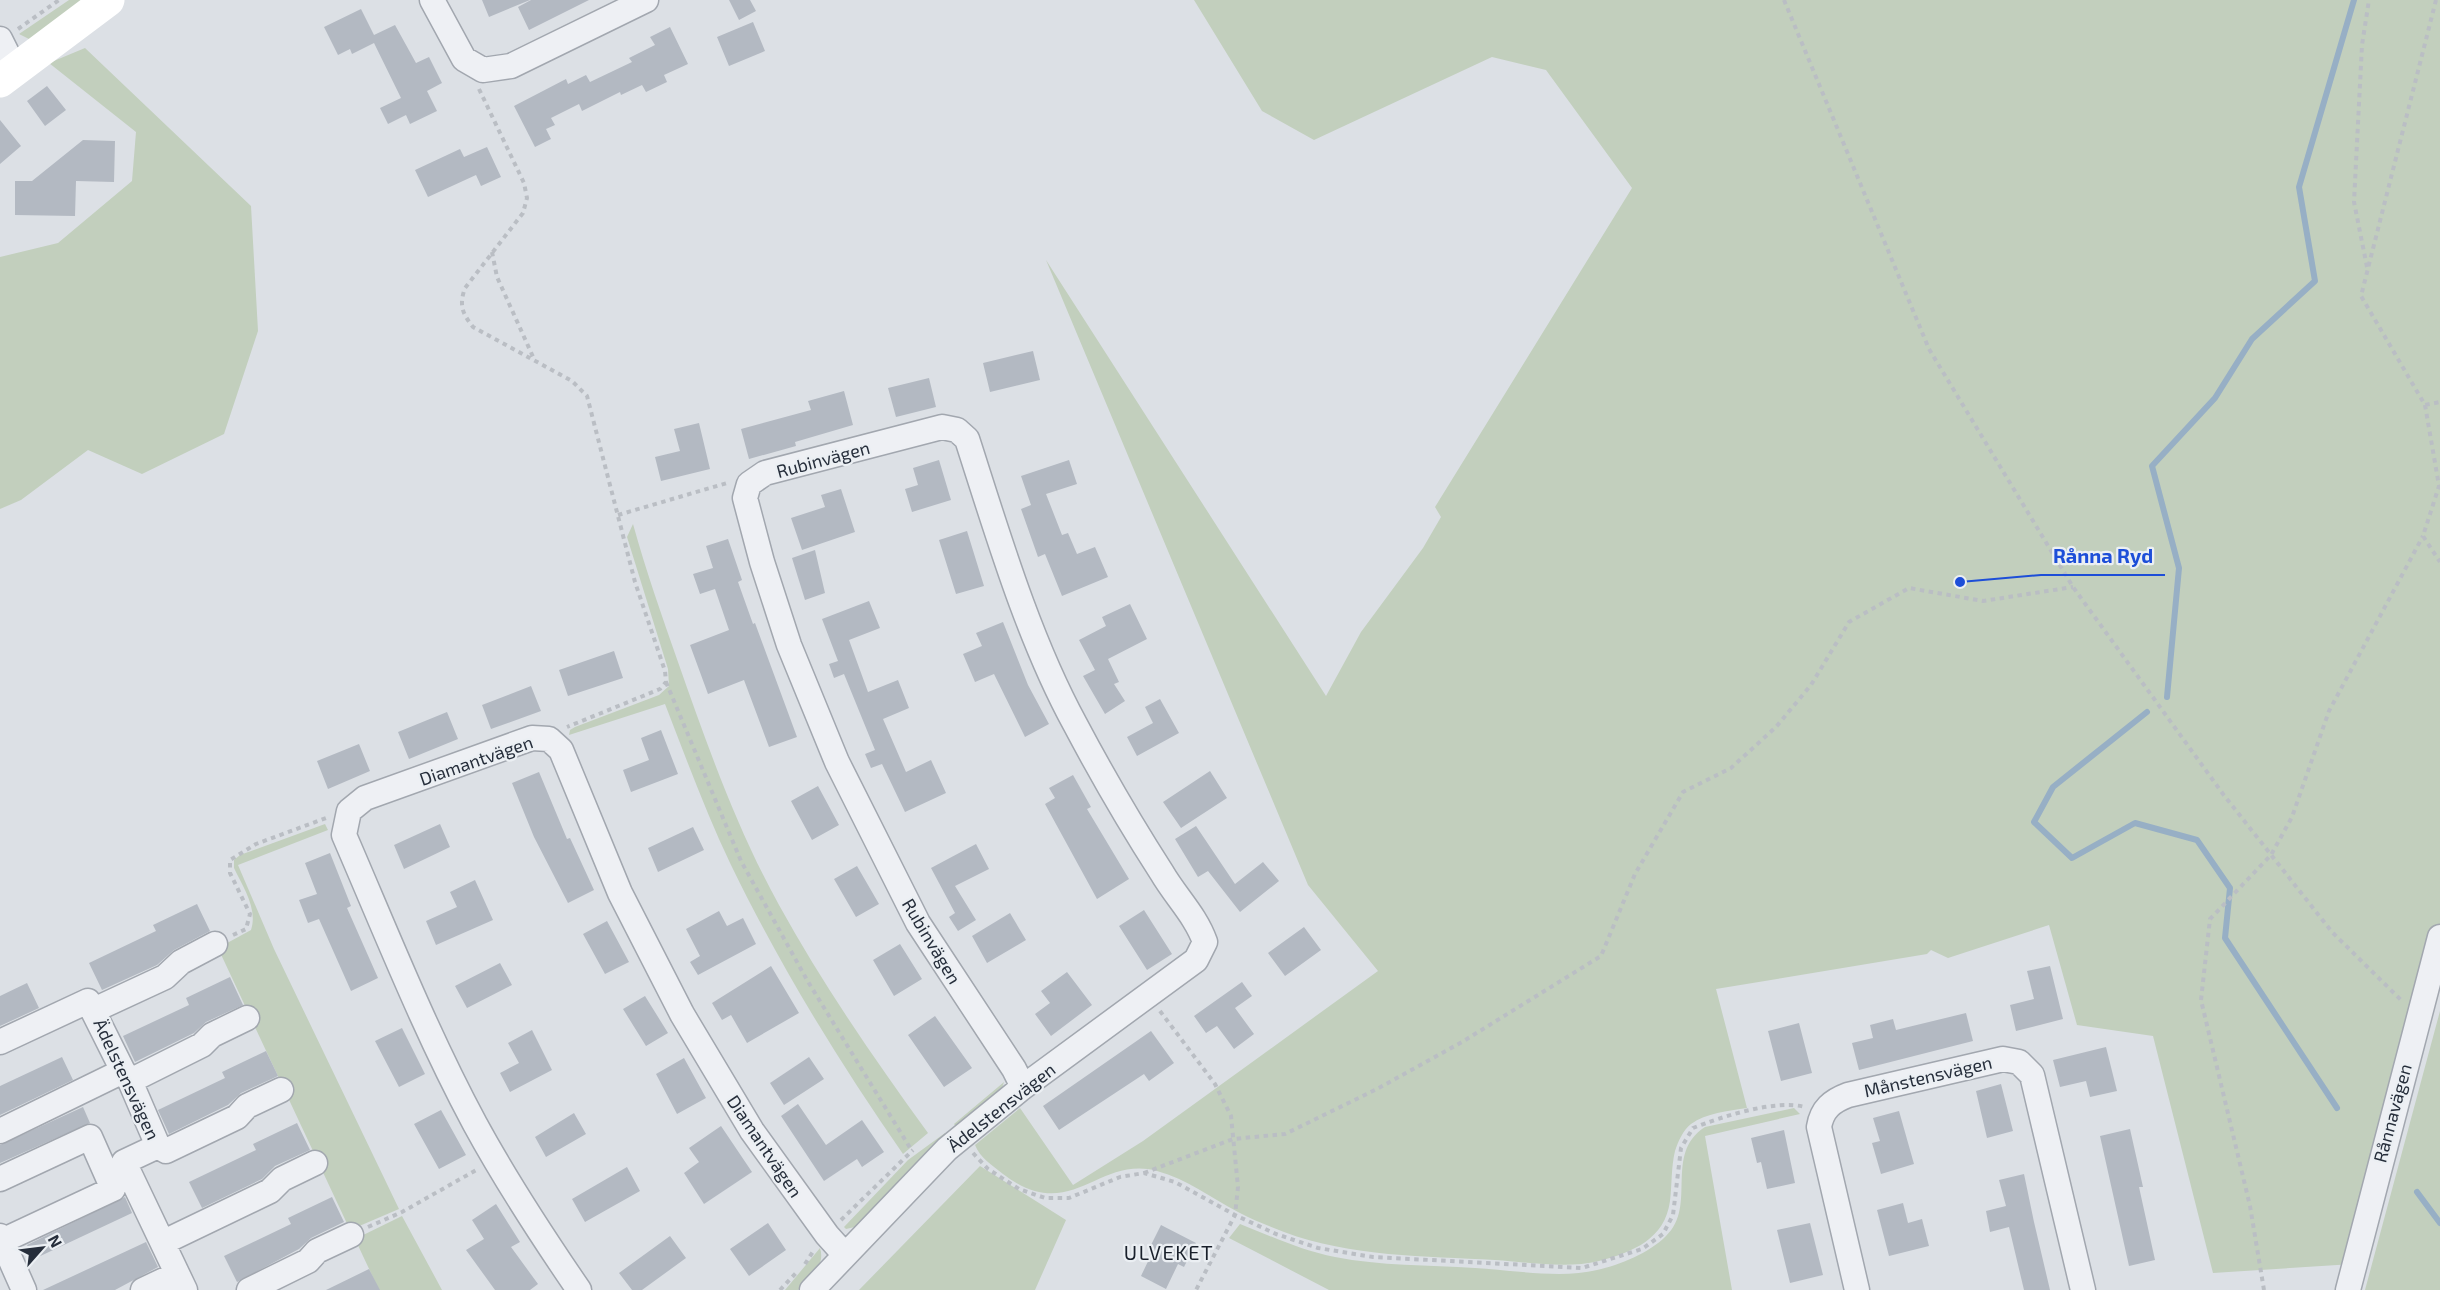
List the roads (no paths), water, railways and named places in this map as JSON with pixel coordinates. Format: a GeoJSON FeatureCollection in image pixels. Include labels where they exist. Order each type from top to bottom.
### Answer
{"type":"FeatureCollection","features":[{"type":"Feature","properties":{"kind":"street"},"geometry":{"type":"LineString","coordinates":[[4,58],[108,0]]}},
{"type":"Feature","properties":{"kind":"street"},"geometry":{"type":"LineString","coordinates":[[432,0],[464,59],[483,70],[511,66],[646,0]]}},
{"type":"Feature","properties":{"kind":"street","name":"Rubinvägen"},"geometry":{"type":"LineString","coordinates":[[1023,1087],[1014,1069],[918,923],[837,762],[789,645],[762,562],[745,498],[749,484],[765,474],[942,427],[957,430],[967,439],[1028,620],[1073,721],[1130,822],[1200,926],[1204,942]]}},
{"type":"Feature","properties":{"kind":"street","name":"Diamantvägen"},"geometry":{"type":"LineString","coordinates":[[579,1290],[539,1231],[475,1124],[407,981],[344,835],[349,812],[365,798],[532,738],[549,739],[561,750],[620,893],[682,1014],[752,1131],[827,1235],[845,1256]]}},
{"type":"Feature","properties":{"kind":"street","name":"Rånnavägen"},"geometry":{"type":"LineString","coordinates":[[2348,1290],[2417,1017],[2440,937]]}},
{"type":"Feature","properties":{"kind":"street","name":"Ädelstensvägen"},"geometry":{"type":"LineString","coordinates":[[813,1290],[947,1149],[1023,1087],[1196,960],[1204,942]]}},
{"type":"Feature","properties":{"kind":"street"},"geometry":{"type":"LineString","coordinates":[[94,1010],[165,977],[181,962],[215,944]]}},
{"type":"Feature","properties":{"kind":"street","name":"Ädelstensvägen"},"geometry":{"type":"LineString","coordinates":[[0,1042],[88,1001],[158,1146],[114,1166]]}},
{"type":"Feature","properties":{"kind":"street"},"geometry":{"type":"LineString","coordinates":[[0,1131],[126,1076],[202,1046],[212,1035],[247,1018]]}},
{"type":"Feature","properties":{"kind":"street","name":"Månstensvägen"},"geometry":{"type":"LineString","coordinates":[[1857,1290],[1819,1127],[1821,1116],[1836,1100],[1848,1095],[2003,1059],[2019,1062],[2032,1075],[2083,1290]]}},
{"type":"Feature","properties":{"kind":"street"},"geometry":{"type":"LineString","coordinates":[[158,1146],[166,1151],[237,1117],[247,1106],[281,1090]]}},
{"type":"Feature","properties":{"kind":"street"},"geometry":{"type":"LineString","coordinates":[[0,1179],[90,1137],[114,1166],[164,1242],[181,1282],[143,1290]]}},
{"type":"Feature","properties":{"kind":"street"},"geometry":{"type":"LineString","coordinates":[[164,1242],[270,1191],[282,1179],[315,1163]]}},
{"type":"Feature","properties":{"kind":"street"},"geometry":{"type":"LineString","coordinates":[[24,1290],[1,1238],[113,1189],[114,1166]]}},
{"type":"Feature","properties":{"kind":"street"},"geometry":{"type":"LineString","coordinates":[[249,1290],[308,1261],[317,1251],[351,1235]]}},
{"type":"Feature","properties":{"kind":"waterway"},"geometry":{"type":"LineString","coordinates":[[2167,697],[2179,568],[2152,466],[2215,398],[2252,339],[2315,281],[2299,187],[2354,0]]}},
{"type":"Feature","properties":{"kind":"waterway"},"geometry":{"type":"LineString","coordinates":[[2147,712],[2053,787],[2034,822],[2072,858],[2135,823],[2197,840],[2230,888],[2225,938],[2337,1108]]}},
{"type":"Feature","properties":{"kind":"waterway"},"geometry":{"type":"LineString","coordinates":[[2417,1192],[2440,1223]]}},
{"type":"Feature","properties":{"kind":"place","name":"Rånna Ryd"},"geometry":{"type":"Point","coordinates":[1960,582]}},
{"type":"Feature","properties":{"kind":"district","name":"ULVEKET"},"geometry":{"type":"Point","coordinates":[1169,1252]}}]}
